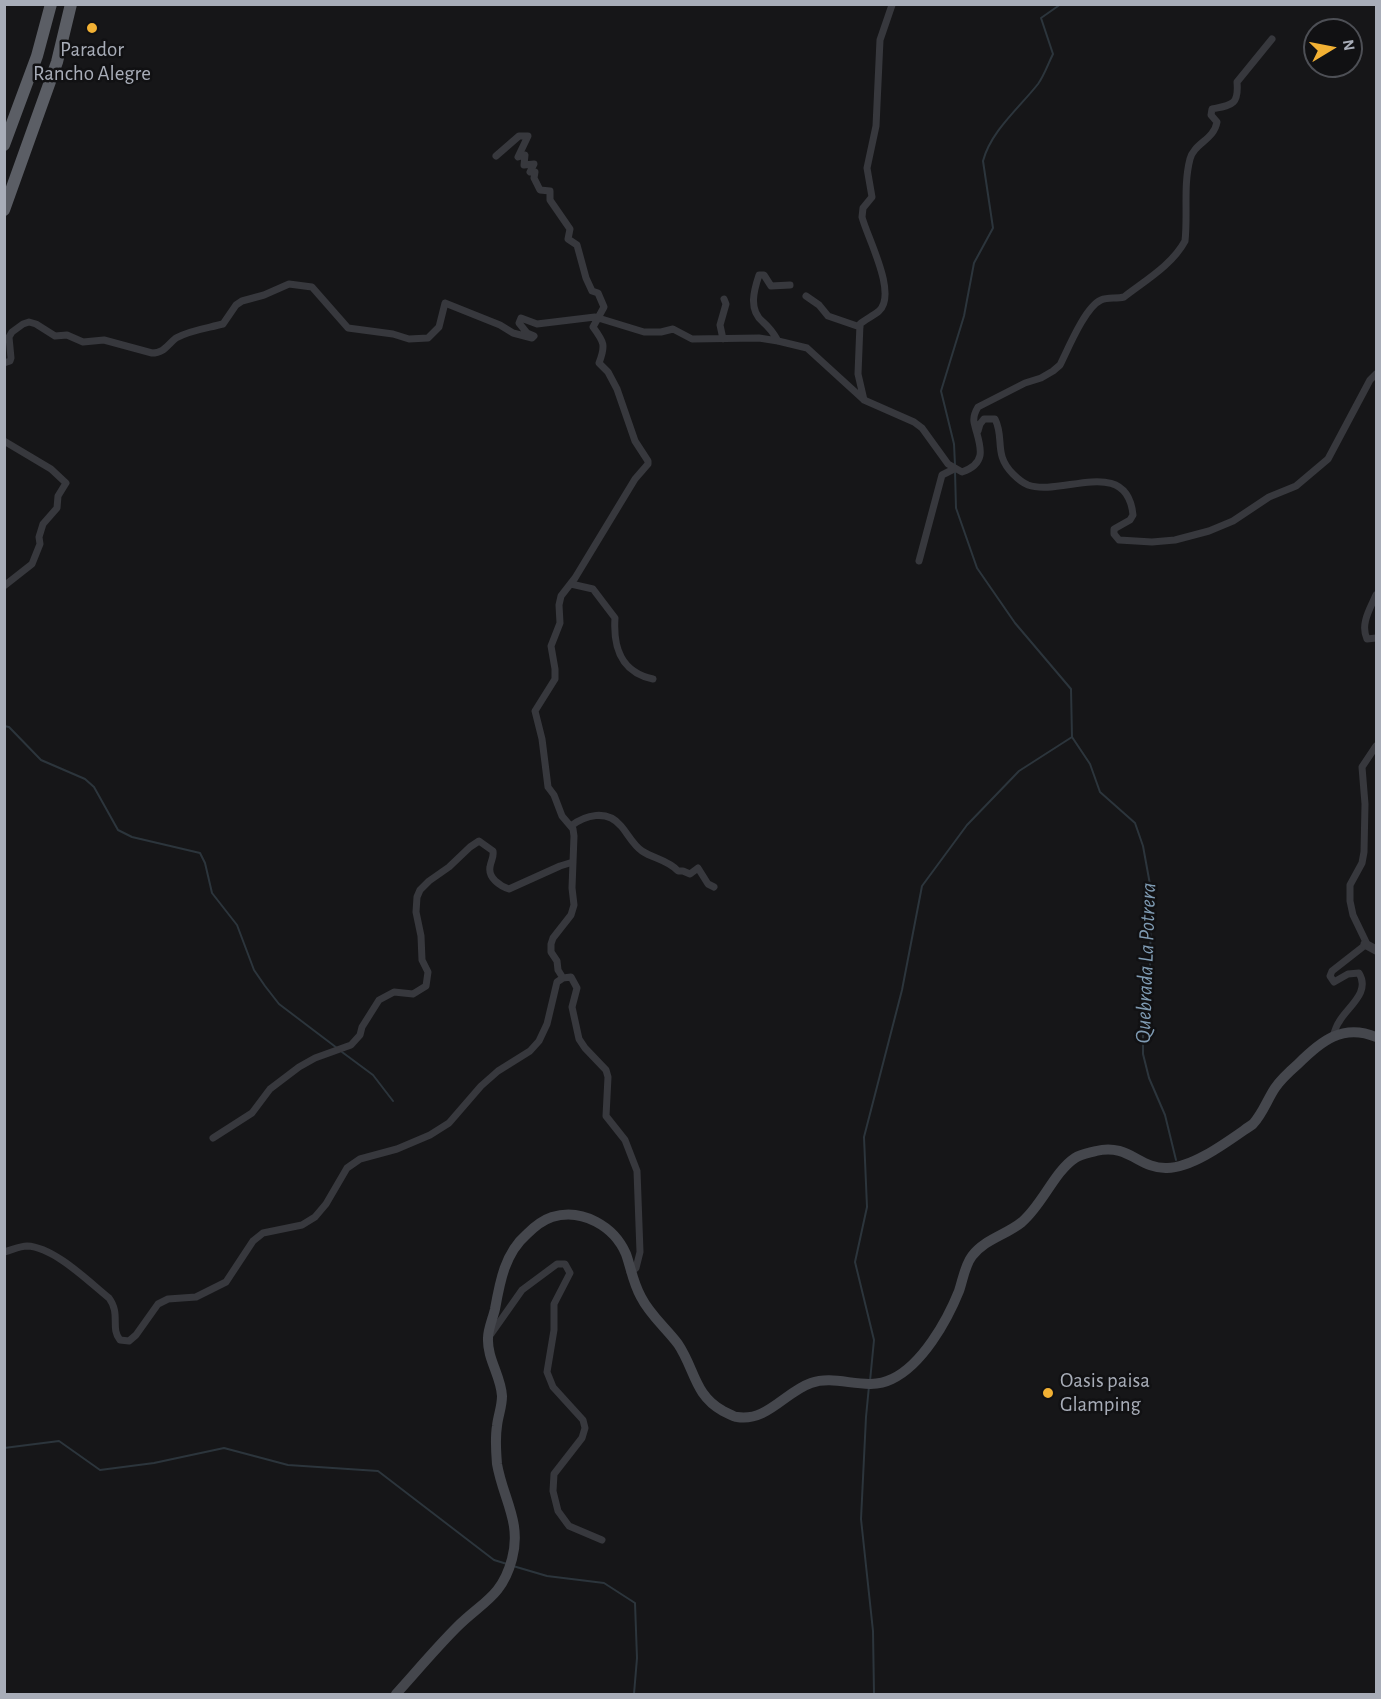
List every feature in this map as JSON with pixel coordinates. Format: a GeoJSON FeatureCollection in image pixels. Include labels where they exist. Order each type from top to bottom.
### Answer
{"type":"FeatureCollection","features":[{"type":"Feature","properties":{"kind":"highway"},"geometry":{"type":"LineString","coordinates":[[4,145],[37,56],[51,4]]}},
{"type":"Feature","properties":{"kind":"highway"},"geometry":{"type":"LineString","coordinates":[[4,210],[57,62],[71,4]]}},
{"type":"Feature","properties":{"kind":"main road"},"geometry":{"type":"LineString","coordinates":[[396,1695],[460,1624],[500,1590],[510,1565],[517,1532],[497,1462],[496,1429],[502,1395],[491,1362],[488,1338],[506,1262],[517,1243],[538,1225],[552,1217],[567,1216],[591,1219],[604,1226],[616,1238],[626,1255],[630,1272],[646,1306],[681,1348],[703,1395],[717,1408],[735,1417],[753,1416],[765,1412],[798,1389],[820,1380],[868,1385],[890,1381],[915,1361],[939,1330],[959,1291],[969,1261],[975,1252],[1023,1221],[1040,1204],[1062,1169],[1074,1158],[1114,1148],[1161,1169],[1178,1167],[1191,1162],[1253,1124],[1288,1073],[1320,1042],[1333,1036],[1357,1032],[1377,1037]]}},
{"type":"Feature","properties":{"kind":"street"},"geometry":{"type":"LineString","coordinates":[[864,400],[858,374],[860,327],[867,318],[879,311],[886,293],[862,217],[863,208],[872,196],[867,168],[876,126],[880,40],[892,4]]}},
{"type":"Feature","properties":{"kind":"street"},"geometry":{"type":"LineString","coordinates":[[4,363],[10,362],[11,358],[9,337],[23,324],[29,322],[55,336],[67,335],[83,342],[104,340],[159,353],[177,338],[206,327],[223,324],[236,305],[242,301],[264,295],[289,284],[312,287],[348,328],[393,334],[409,339],[429,338],[435,334],[442,319],[445,303],[500,325],[513,333],[532,338],[534,336],[527,333],[519,323],[521,318],[537,324],[588,316],[644,332],[662,332],[673,329],[692,339],[759,338],[807,348],[864,400],[914,422],[922,428],[948,464],[962,472],[971,469],[981,455],[978,431],[974,421],[978,407],[1053,371],[1060,365],[1091,307],[1103,299],[1124,297],[1171,260],[1181,248],[1185,241],[1186,184],[1191,157],[1216,130],[1216,122],[1211,115],[1212,109],[1230,105],[1235,101],[1238,92],[1237,82],[1272,39]]}},
{"type":"Feature","properties":{"kind":"street"},"geometry":{"type":"LineString","coordinates":[[496,156],[519,136],[528,136],[518,157],[525,155],[524,165],[534,164],[530,172],[535,172],[534,178],[540,190],[550,191],[550,200],[570,229],[568,239],[577,245],[592,291],[598,293],[604,307],[593,327],[603,345],[603,354],[599,363],[609,374],[617,389],[635,441],[648,461],[648,465],[635,479],[561,597],[560,623],[551,646],[555,679],[535,711],[542,739],[548,787],[554,795],[562,816],[571,826],[574,836],[574,905],[571,915],[552,938],[550,944],[550,952],[563,978]]}},
{"type":"Feature","properties":{"kind":"street"},"geometry":{"type":"LineString","coordinates":[[778,341],[770,326],[761,321],[753,303],[754,292],[759,275],[764,275],[771,286],[790,285]]}},
{"type":"Feature","properties":{"kind":"street"},"geometry":{"type":"LineString","coordinates":[[806,297],[819,305],[828,316],[860,327]]}},
{"type":"Feature","properties":{"kind":"street"},"geometry":{"type":"LineString","coordinates":[[723,339],[720,326],[726,304],[724,299]]}},
{"type":"Feature","properties":{"kind":"street"},"geometry":{"type":"LineString","coordinates":[[978,431],[984,419],[995,419],[998,426],[1000,454],[1011,473],[1027,485],[1044,486],[1101,481],[1122,490],[1129,499],[1133,515],[1130,520],[1114,529],[1114,534],[1119,540],[1152,542],[1175,540],[1209,531],[1233,521],[1262,501],[1296,486],[1312,474],[1328,459],[1370,380],[1377,374]]}},
{"type":"Feature","properties":{"kind":"street"},"geometry":{"type":"LineString","coordinates":[[4,441],[51,469],[66,483],[58,496],[57,508],[43,524],[39,537],[40,544],[32,564],[4,586]]}},
{"type":"Feature","properties":{"kind":"street"},"geometry":{"type":"LineString","coordinates":[[919,561],[942,475],[954,469]]}},
{"type":"Feature","properties":{"kind":"street"},"geometry":{"type":"LineString","coordinates":[[571,584],[593,589],[615,618],[614,634],[619,653],[629,668],[640,676],[653,679]]}},
{"type":"Feature","properties":{"kind":"street"},"geometry":{"type":"LineString","coordinates":[[1377,595],[1366,618],[1364,630],[1367,639],[1377,638]]}},
{"type":"Feature","properties":{"kind":"street"},"geometry":{"type":"LineString","coordinates":[[1333,1036],[1339,1020],[1358,998],[1362,978],[1359,974],[1348,974],[1334,982],[1331,973],[1365,944],[1365,938],[1353,915],[1350,885],[1362,863],[1364,852],[1365,804],[1362,767],[1377,746]]}},
{"type":"Feature","properties":{"kind":"street"},"geometry":{"type":"LineString","coordinates":[[571,826],[591,815],[606,816],[618,822],[643,852],[664,861],[678,871],[690,874],[698,868],[708,884],[714,887]]}},
{"type":"Feature","properties":{"kind":"street"},"geometry":{"type":"LineString","coordinates":[[213,1138],[252,1113],[270,1089],[299,1066],[351,1045],[360,1035],[362,1027],[379,1000],[394,992],[413,994],[426,986],[428,972],[422,960],[421,936],[416,912],[417,897],[420,890],[470,847],[480,841],[493,851],[494,857],[489,868],[491,874],[496,882],[509,889],[573,862]]}},
{"type":"Feature","properties":{"kind":"street"},"geometry":{"type":"LineString","coordinates":[[1365,944],[1377,950]]}},
{"type":"Feature","properties":{"kind":"street"},"geometry":{"type":"LineString","coordinates":[[4,1252],[24,1246],[39,1247],[59,1259],[109,1298],[117,1314],[116,1335],[120,1340],[129,1341],[136,1335],[158,1304],[168,1299],[196,1297],[226,1282],[253,1241],[263,1233],[302,1225],[315,1217],[326,1204],[347,1168],[360,1159],[397,1149],[430,1135],[449,1123],[481,1086],[498,1071],[530,1052],[539,1041],[547,1024],[557,982],[571,977],[577,988],[572,1007],[579,1039],[606,1070],[608,1091],[606,1116],[625,1140],[637,1171],[640,1252],[636,1268],[630,1272]]}},
{"type":"Feature","properties":{"kind":"street"},"geometry":{"type":"LineString","coordinates":[[488,1338],[522,1290],[557,1264],[566,1264],[570,1273],[554,1304],[554,1330],[547,1372],[553,1387],[583,1420],[585,1428],[582,1438],[554,1474],[553,1491],[558,1511],[568,1526],[602,1540]]}},
{"type":"Feature","properties":{"kind":"waterway","name":"Quebrada La Potrera"},"geometry":{"type":"LineString","coordinates":[[955,465],[954,444],[941,391],[964,316],[974,263],[993,228],[983,161],[992,140],[1006,120],[1044,74],[1053,54],[1041,18],[1061,4]]}},
{"type":"Feature","properties":{"kind":"waterway","name":"Quebrada La Potrera"},"geometry":{"type":"LineString","coordinates":[[955,471],[956,508],[977,568],[1015,623],[1071,689],[1072,737],[1090,764],[1100,792],[1135,823],[1143,846],[1151,890],[1150,972],[1143,1012],[1143,1054],[1149,1078],[1165,1115],[1176,1160]]}},
{"type":"Feature","properties":{"kind":"waterway"},"geometry":{"type":"LineString","coordinates":[[4,726],[9,727],[41,760],[85,779],[94,787],[118,830],[132,837],[200,853],[205,863],[212,893],[237,925],[254,970],[265,986],[279,1004],[337,1048]]}},
{"type":"Feature","properties":{"kind":"waterway"},"geometry":{"type":"LineString","coordinates":[[870,1381],[874,1340],[855,1262],[867,1207],[864,1137],[902,990],[922,886],[967,825],[1019,771],[1072,737]]}},
{"type":"Feature","properties":{"kind":"waterway"},"geometry":{"type":"LineString","coordinates":[[342,1052],[373,1075],[393,1101]]}},
{"type":"Feature","properties":{"kind":"waterway"},"geometry":{"type":"LineString","coordinates":[[869,1386],[861,1519],[873,1631],[874,1694]]}},
{"type":"Feature","properties":{"kind":"waterway"},"geometry":{"type":"LineString","coordinates":[[4,1448],[59,1441],[100,1470],[154,1463],[224,1448],[288,1465],[378,1471],[494,1560],[507,1564]]}},
{"type":"Feature","properties":{"kind":"waterway"},"geometry":{"type":"LineString","coordinates":[[513,1566],[547,1576],[604,1583],[635,1603],[637,1658],[634,1694]]}},
{"type":"Feature","properties":{"kind":"place","name":"Parador Rancho Alegre"},"geometry":{"type":"Point","coordinates":[92,28]}},
{"type":"Feature","properties":{"kind":"place","name":"Oasis paisa Glamping"},"geometry":{"type":"Point","coordinates":[1048,1393]}}]}
